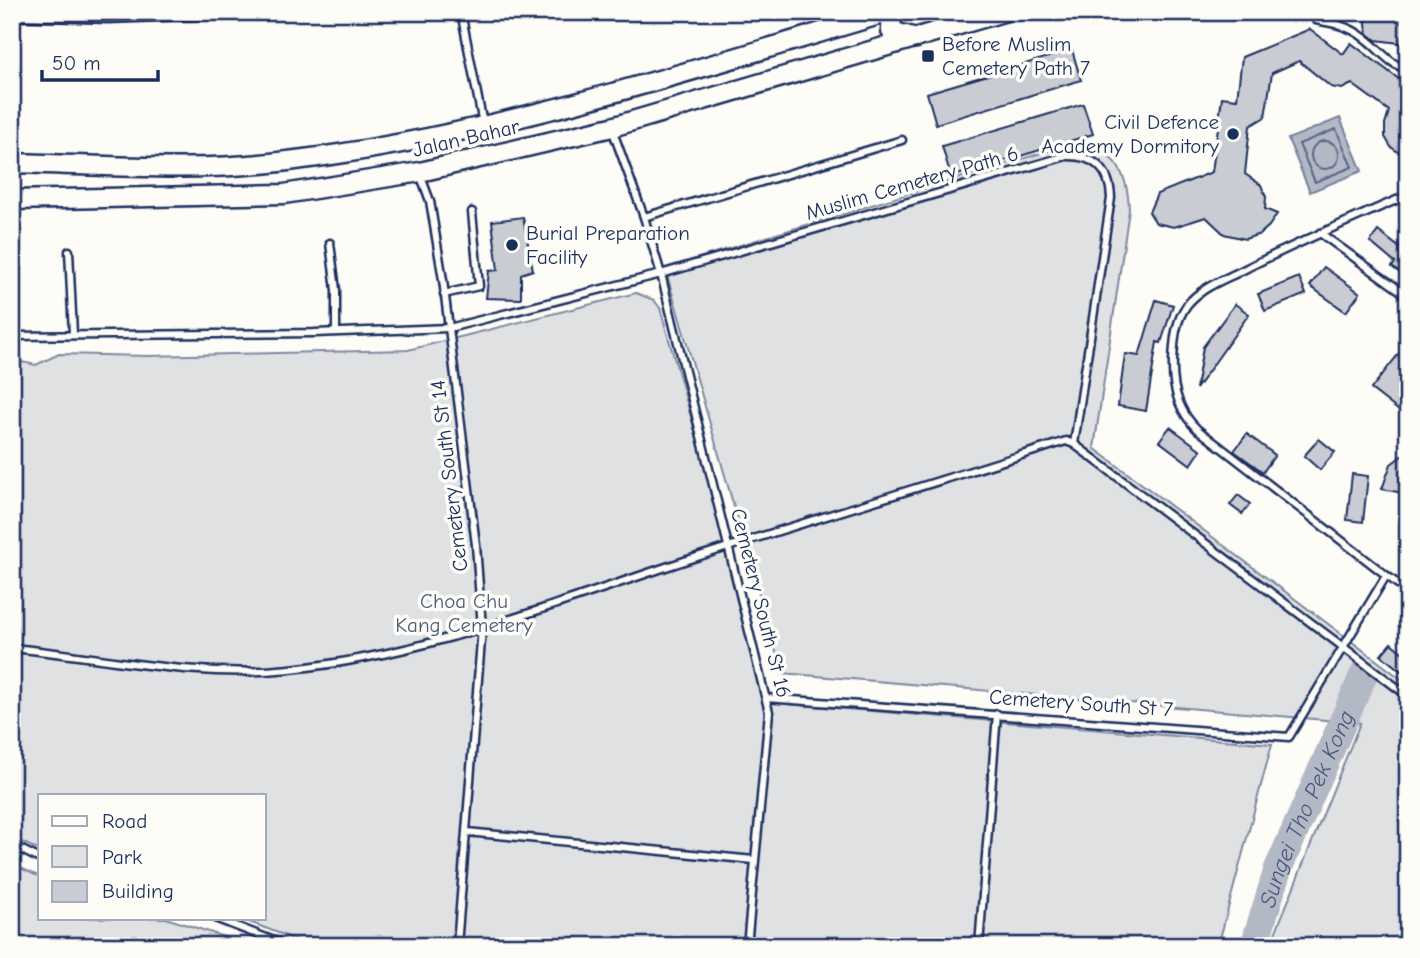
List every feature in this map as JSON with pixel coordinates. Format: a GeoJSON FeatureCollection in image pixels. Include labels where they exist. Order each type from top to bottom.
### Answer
{"type":"FeatureCollection","features":[{"type":"Feature","properties":{"kind":"main road","name":"Jalan Bahar"},"geometry":{"type":"LineString","coordinates":[[12,163],[195,166],[286,162],[483,124],[604,96],[890,12],[891,31],[916,38]]}},
{"type":"Feature","properties":{"kind":"main road","name":"Jalan Bahar"},"geometry":{"type":"LineString","coordinates":[[12,200],[284,194],[420,172],[612,127],[1003,12]]}},
{"type":"Feature","properties":{"kind":"lane"},"geometry":{"type":"LineString","coordinates":[[12,16],[32,14],[109,19],[290,12]]}},
{"type":"Feature","properties":{"kind":"lane"},"geometry":{"type":"LineString","coordinates":[[461,12],[483,124]]}},
{"type":"Feature","properties":{"kind":"lane"},"geometry":{"type":"LineString","coordinates":[[1316,20],[1342,25],[1361,35],[1392,61],[1408,69]]}},
{"type":"Feature","properties":{"kind":"lane","name":"Cemetery South St 16"},"geometry":{"type":"LineString","coordinates":[[612,127],[645,217],[661,274],[769,712],[747,946]]}},
{"type":"Feature","properties":{"kind":"lane"},"geometry":{"type":"LineString","coordinates":[[645,217],[902,140]]}},
{"type":"Feature","properties":{"kind":"lane","name":"Muslim Cemetery Path 6"},"geometry":{"type":"LineString","coordinates":[[12,336],[449,328],[661,274],[1053,160],[1082,155],[1104,169],[1111,182],[1111,198],[1073,444]]}},
{"type":"Feature","properties":{"kind":"lane","name":"Cemetery South St 14"},"geometry":{"type":"LineString","coordinates":[[420,172],[429,201],[449,328],[482,628],[457,946]]}},
{"type":"Feature","properties":{"kind":"lane"},"geometry":{"type":"LineString","coordinates":[[1408,195],[1320,233],[1201,291],[1187,305],[1174,338],[1172,371],[1186,419],[1408,592]]}},
{"type":"Feature","properties":{"kind":"lane"},"geometry":{"type":"LineString","coordinates":[[444,294],[479,286],[472,212]]}},
{"type":"Feature","properties":{"kind":"lane"},"geometry":{"type":"LineString","coordinates":[[1320,233],[1408,296]]}},
{"type":"Feature","properties":{"kind":"lane"},"geometry":{"type":"LineString","coordinates":[[330,243],[336,290],[336,331]]}},
{"type":"Feature","properties":{"kind":"lane"},"geometry":{"type":"LineString","coordinates":[[69,251],[74,334]]}},
{"type":"Feature","properties":{"kind":"lane"},"geometry":{"type":"LineString","coordinates":[[12,648],[177,669],[287,670],[370,657],[482,628],[1066,441],[1408,696]]}},
{"type":"Feature","properties":{"kind":"lane"},"geometry":{"type":"LineString","coordinates":[[1341,646],[1385,576]]}},
{"type":"Feature","properties":{"kind":"lane","name":"Cemetery South St 7"},"geometry":{"type":"LineString","coordinates":[[766,698],[1289,737],[1341,646]]}},
{"type":"Feature","properties":{"kind":"lane"},"geometry":{"type":"LineString","coordinates":[[979,946],[997,714]]}},
{"type":"Feature","properties":{"kind":"lane"},"geometry":{"type":"LineString","coordinates":[[467,832],[754,860]]}},
{"type":"Feature","properties":{"kind":"lane"},"geometry":{"type":"LineString","coordinates":[[12,845],[38,858]]}},
{"type":"Feature","properties":{"kind":"lane"},"geometry":{"type":"LineString","coordinates":[[220,920],[287,946]]}},
{"type":"Feature","properties":{"kind":"green space"},"geometry":{"type":"Polygon","coordinates":[[[1071,144],[1086,146],[1108,156],[1121,172],[1128,196],[1129,210],[1094,448],[1408,684],[1408,946],[1270,946],[1360,723],[782,673],[665,268],[1071,144]]]}},
{"type":"Feature","properties":{"kind":"green space","name":"Choa Chu Kang Cemetery"},"geometry":{"type":"Polygon","coordinates":[[[636,293],[654,300],[660,308],[720,519],[762,702],[1272,744],[1218,946],[312,946],[244,920],[266,920],[266,794],[38,794],[38,850],[12,837],[12,360],[36,365],[59,354],[148,356],[408,350],[636,293]]]}},
{"type":"Feature","properties":{"kind":"green space"},"geometry":{"type":"Polygon","coordinates":[[[12,864],[38,876],[38,920],[172,920],[252,946],[12,946],[12,864]]]}},
{"type":"Feature","properties":{"kind":"water"},"geometry":{"type":"Polygon","coordinates":[[[1340,118],[1362,171],[1310,192],[1288,139],[1340,118]]]}},
{"type":"Feature","properties":{"kind":"building"},"geometry":{"type":"Polygon","coordinates":[[[1365,12],[1408,12],[1408,44],[1376,40],[1367,33],[1365,12]]]}},
{"type":"Feature","properties":{"kind":"building","name":"Civil Defence Academy Dormitory"},"geometry":{"type":"Polygon","coordinates":[[[1310,29],[1343,54],[1351,43],[1408,86],[1408,159],[1391,147],[1385,137],[1389,111],[1352,84],[1342,89],[1331,87],[1299,61],[1272,73],[1265,117],[1250,126],[1245,174],[1261,185],[1266,197],[1265,209],[1277,214],[1269,226],[1260,234],[1245,239],[1224,234],[1206,217],[1174,227],[1156,223],[1149,212],[1157,194],[1212,172],[1222,97],[1237,99],[1242,57],[1310,29]]]}},
{"type":"Feature","properties":{"kind":"building"},"geometry":{"type":"Polygon","coordinates":[[[1072,50],[1081,80],[936,124],[927,93],[1072,50]]]}},
{"type":"Feature","properties":{"kind":"building"},"geometry":{"type":"Polygon","coordinates":[[[1083,104],[1093,134],[951,177],[942,146],[1083,104]]]}},
{"type":"Feature","properties":{"kind":"building","name":"Burial Preparation Facility"},"geometry":{"type":"Polygon","coordinates":[[[523,217],[533,270],[521,274],[521,299],[486,298],[489,271],[498,270],[492,221],[523,217]]]}},
{"type":"Feature","properties":{"kind":"building"},"geometry":{"type":"Polygon","coordinates":[[[1378,231],[1404,251],[1408,246],[1408,279],[1392,267],[1395,263],[1370,242],[1378,231]]]}},
{"type":"Feature","properties":{"kind":"building"},"geometry":{"type":"Polygon","coordinates":[[[1324,267],[1360,293],[1346,312],[1310,286],[1324,267]]]}},
{"type":"Feature","properties":{"kind":"building"},"geometry":{"type":"Polygon","coordinates":[[[1299,277],[1306,294],[1265,311],[1258,294],[1299,277]]]}},
{"type":"Feature","properties":{"kind":"building"},"geometry":{"type":"Polygon","coordinates":[[[1156,300],[1173,305],[1161,343],[1157,342],[1146,411],[1118,406],[1125,354],[1139,356],[1156,300]]]}},
{"type":"Feature","properties":{"kind":"building"},"geometry":{"type":"Polygon","coordinates":[[[1235,304],[1249,314],[1196,389],[1203,347],[1235,304]]]}},
{"type":"Feature","properties":{"kind":"building"},"geometry":{"type":"Polygon","coordinates":[[[1408,342],[1408,418],[1371,389],[1408,342]]]}},
{"type":"Feature","properties":{"kind":"building"},"geometry":{"type":"Polygon","coordinates":[[[1170,427],[1201,450],[1191,465],[1159,441],[1170,427]]]}},
{"type":"Feature","properties":{"kind":"building"},"geometry":{"type":"Polygon","coordinates":[[[1247,434],[1275,455],[1263,472],[1234,451],[1247,434]]]}},
{"type":"Feature","properties":{"kind":"building"},"geometry":{"type":"Polygon","coordinates":[[[1319,439],[1335,452],[1320,470],[1304,456],[1319,439]]]}},
{"type":"Feature","properties":{"kind":"building"},"geometry":{"type":"Polygon","coordinates":[[[1408,451],[1408,494],[1382,489],[1391,464],[1408,451]]]}},
{"type":"Feature","properties":{"kind":"building"},"geometry":{"type":"Polygon","coordinates":[[[1352,474],[1368,476],[1363,522],[1347,520],[1352,474]]]}},
{"type":"Feature","properties":{"kind":"building"},"geometry":{"type":"Polygon","coordinates":[[[1238,495],[1250,504],[1242,514],[1230,505],[1238,495]]]}},
{"type":"Feature","properties":{"kind":"building"},"geometry":{"type":"Polygon","coordinates":[[[1391,643],[1408,657],[1408,663],[1401,671],[1381,655],[1391,643]]]}},
{"type":"Feature","properties":{"kind":"waterway","name":"Sungei Tho Pek Kong"},"geometry":{"type":"LineString","coordinates":[[1254,946],[1278,869],[1364,674]]}},
{"type":"Feature","properties":{"kind":"place","name":"Before Muslim Cemetery Path 7"},"geometry":{"type":"Point","coordinates":[928,56]}},
{"type":"Feature","properties":{"kind":"place","name":"Civil Defence Academy Dormitory"},"geometry":{"type":"Point","coordinates":[1233,134]}},
{"type":"Feature","properties":{"kind":"place","name":"Burial Preparation Facility"},"geometry":{"type":"Point","coordinates":[512,245]}}]}
